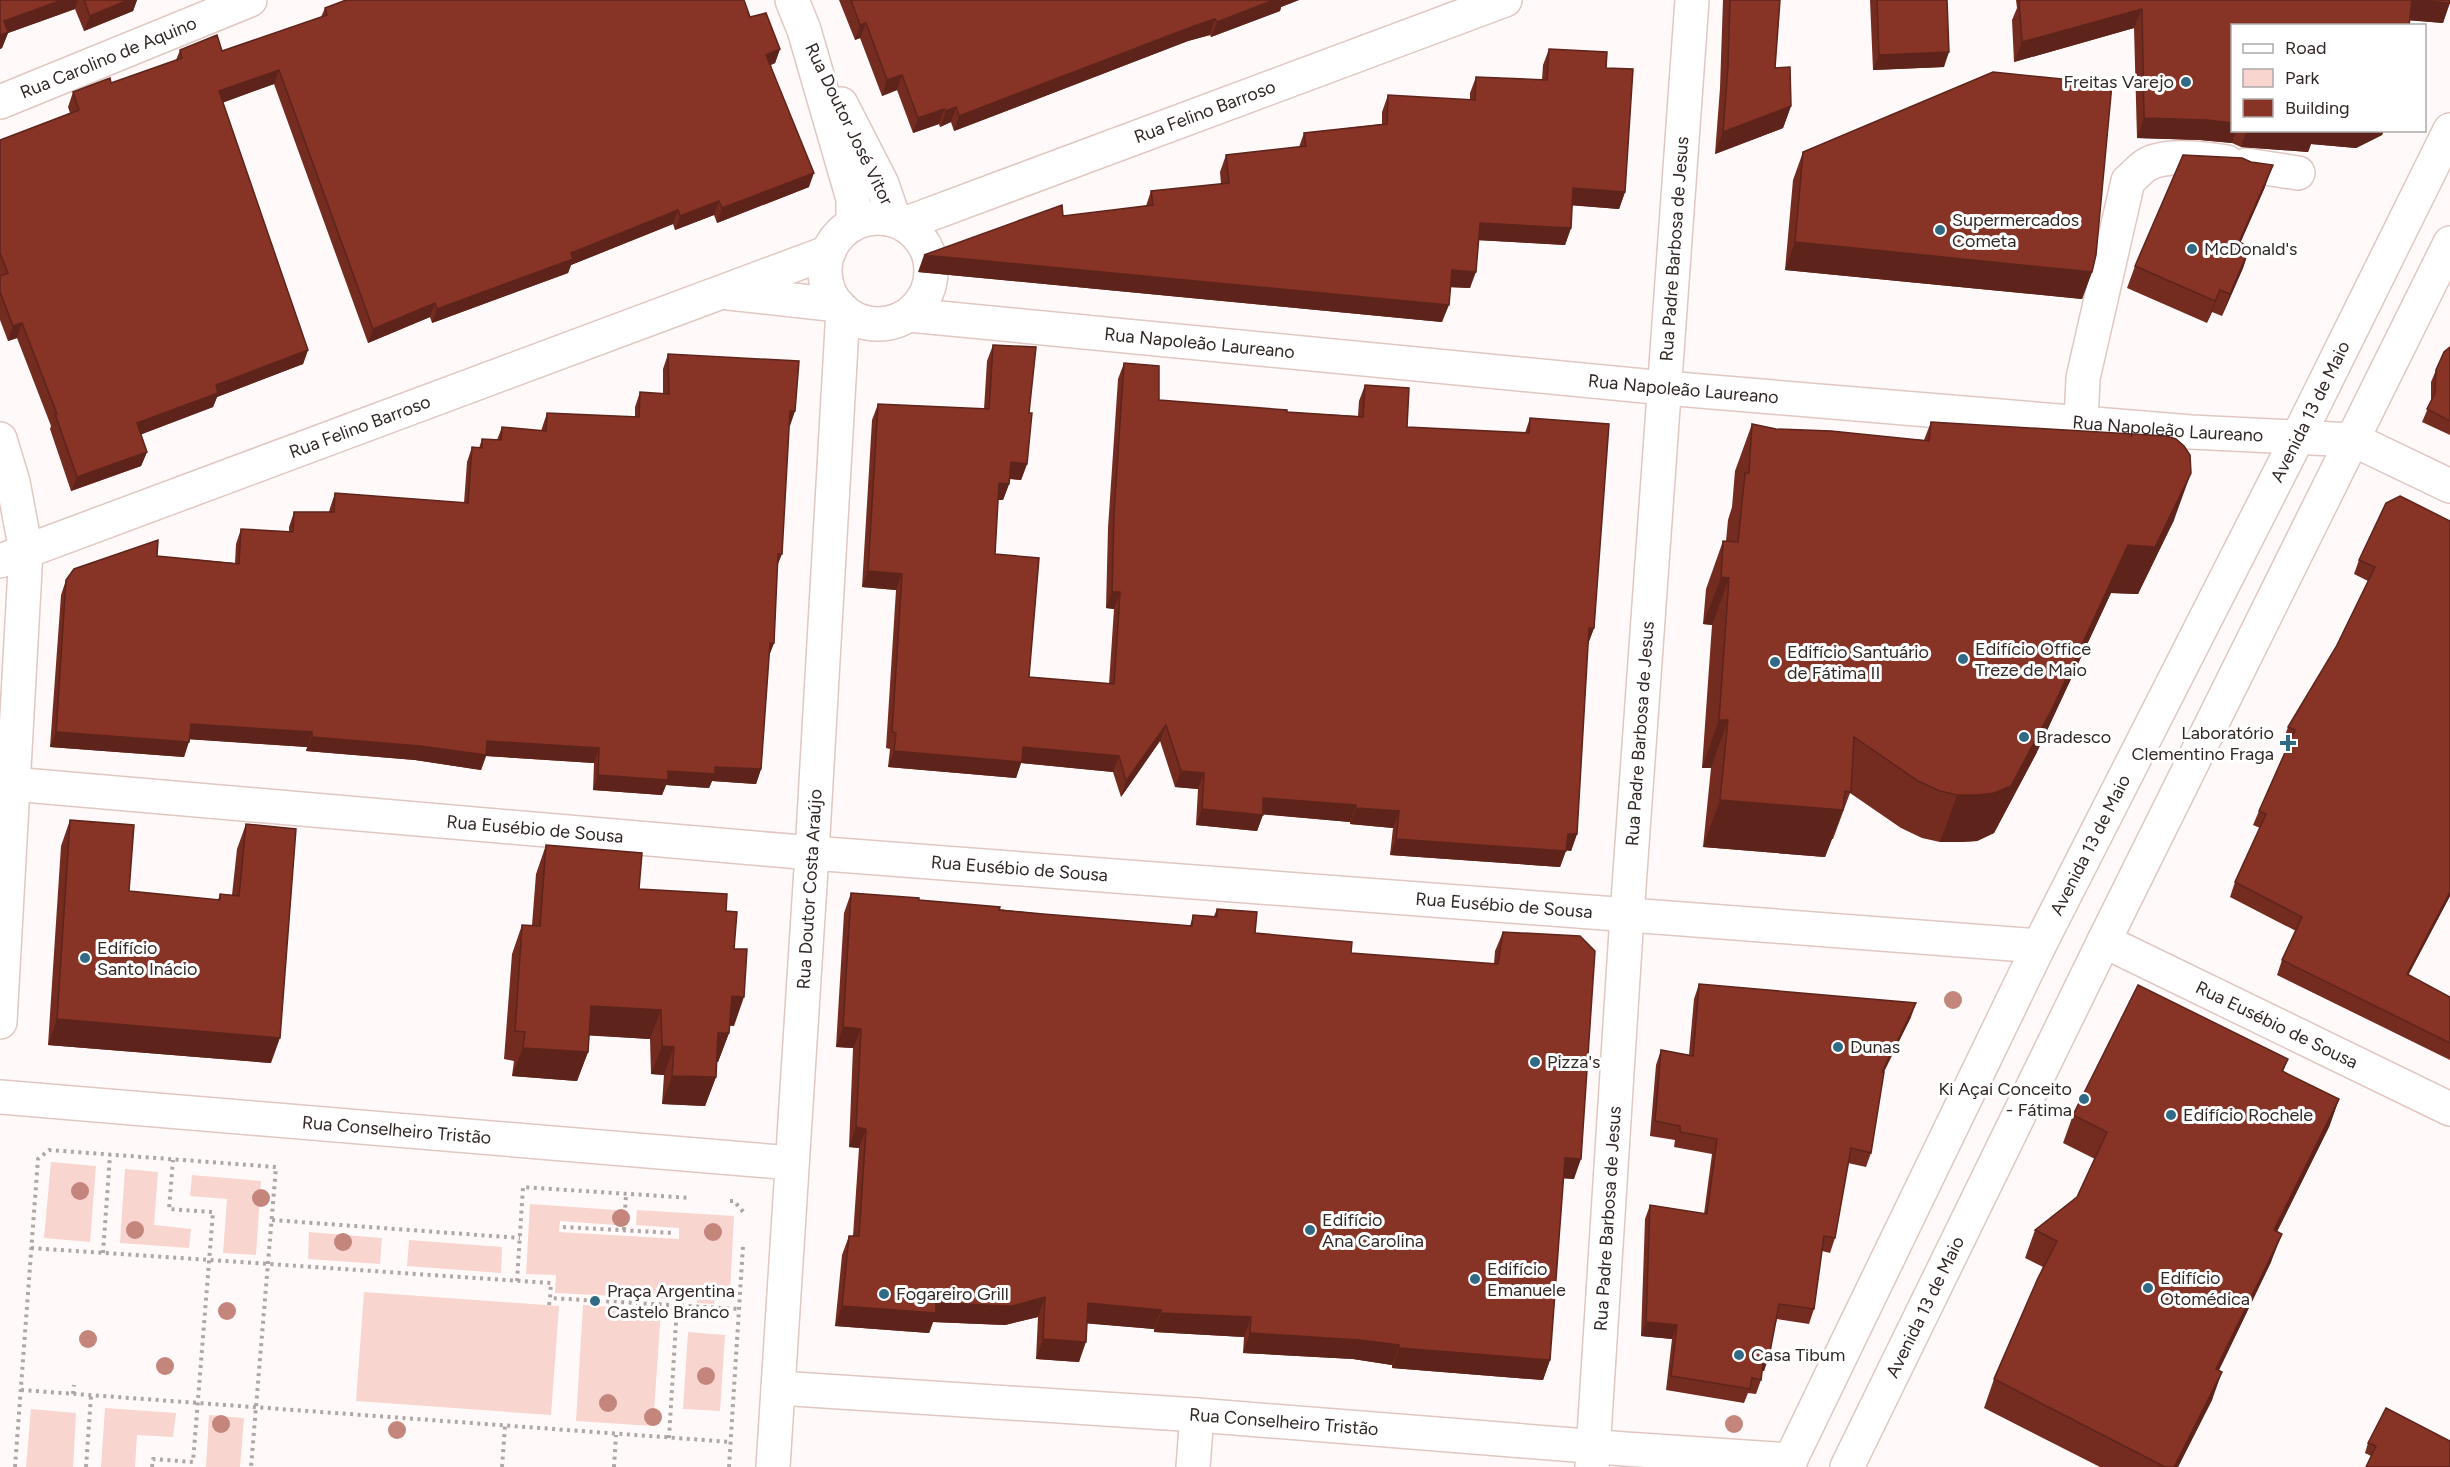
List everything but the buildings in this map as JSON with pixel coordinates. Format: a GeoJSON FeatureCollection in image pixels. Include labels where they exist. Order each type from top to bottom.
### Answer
{"type":"FeatureCollection","features":[{"type":"Feature","properties":{"kind":"street","name":"Rua Carolino de Aquino"},"geometry":{"type":"LineString","coordinates":[[0,102],[250,0]]}},
{"type":"Feature","properties":{"kind":"street","name":"Rua Felino Barroso"},"geometry":{"type":"LineString","coordinates":[[899,222],[1505,0]]}},
{"type":"Feature","properties":{"kind":"street","name":"Rua Padre Barbosa de Jesus"},"geometry":{"type":"LineString","coordinates":[[1592,1457],[1692,0]]}},
{"type":"Feature","properties":{"kind":"street","name":"Rua Doutor José Vitor"},"geometry":{"type":"LineString","coordinates":[[798,15],[899,222]]}},
{"type":"Feature","properties":{"kind":"street","name":"Rua Doutor José Vitor"},"geometry":{"type":"LineString","coordinates":[[798,15],[853,199],[853,224]]}},
{"type":"Feature","properties":{"kind":"street","name":"Avenida 13 de Maio"},"geometry":{"type":"LineString","coordinates":[[1789,1463],[2039,946],[2298,437],[2450,130]]}},
{"type":"Feature","properties":{"kind":"street"},"geometry":{"type":"LineString","coordinates":[[2081,423],[2083,378],[2128,181],[2145,165],[2156,160],[2197,158],[2298,173]]}},
{"type":"Feature","properties":{"kind":"street"},"geometry":{"type":"LineString","coordinates":[[866,219],[899,222],[918,235],[928,250],[932,268],[930,286],[922,302],[909,315],[896,322],[868,323],[854,318],[840,308],[830,293],[826,280],[825,266],[834,240],[853,224],[866,219]]}},
{"type":"Feature","properties":{"kind":"street","name":"Avenida 13 de Maio"},"geometry":{"type":"LineString","coordinates":[[1853,1465],[2104,941],[2450,243]]}},
{"type":"Feature","properties":{"kind":"street","name":"Rua Felino Barroso"},"geometry":{"type":"LineString","coordinates":[[13,556],[829,252]]}},
{"type":"Feature","properties":{"kind":"street","name":"Rua Felino Barroso"},"geometry":{"type":"LineString","coordinates":[[721,293],[840,308]]}},
{"type":"Feature","properties":{"kind":"street","name":"Rua Doutor Costa Araújo"},"geometry":{"type":"LineString","coordinates":[[773,1467],[813,853],[840,308]]}},
{"type":"Feature","properties":{"kind":"street","name":"Rua Napoleão Laureano"},"geometry":{"type":"LineString","coordinates":[[909,315],[1665,388],[2191,432],[2354,440],[2450,486]]}},
{"type":"Feature","properties":{"kind":"street"},"geometry":{"type":"LineString","coordinates":[[0,439],[13,482],[0,1022]]}},
{"type":"Feature","properties":{"kind":"street","name":"Rua Eusébio de Sousa"},"geometry":{"type":"LineString","coordinates":[[6,784],[813,853],[2039,946]]}},
{"type":"Feature","properties":{"kind":"street","name":"Rua Eusébio de Sousa"},"geometry":{"type":"LineString","coordinates":[[2104,941],[2450,1109]]}},
{"type":"Feature","properties":{"kind":"street","name":"Rua Conselheiro Tristão"},"geometry":{"type":"LineString","coordinates":[[0,1097],[792,1163]]}},
{"type":"Feature","properties":{"kind":"street","name":"Rua Conselheiro Tristão"},"geometry":{"type":"LineString","coordinates":[[778,1388],[1197,1415],[1592,1457],[1789,1463]]}},
{"type":"Feature","properties":{"kind":"street"},"geometry":{"type":"LineString","coordinates":[[1193,1467],[1197,1415]]}},
{"type":"Feature","properties":{"kind":"path"},"geometry":{"type":"LineString","coordinates":[[15,1467],[38,1159],[49,1150],[276,1167],[251,1467]]}},
{"type":"Feature","properties":{"kind":"path"},"geometry":{"type":"LineString","coordinates":[[103,1253],[110,1155]]}},
{"type":"Feature","properties":{"kind":"path"},"geometry":{"type":"LineString","coordinates":[[152,1467],[153,1459],[193,1462],[213,1212],[169,1209],[173,1160]]}},
{"type":"Feature","properties":{"kind":"path"},"geometry":{"type":"LineString","coordinates":[[517,1281],[523,1187],[701,1199]]}},
{"type":"Feature","properties":{"kind":"path"},"geometry":{"type":"LineString","coordinates":[[624,1230],[626,1194]]}},
{"type":"Feature","properties":{"kind":"path"},"geometry":{"type":"LineString","coordinates":[[723,1200],[734,1201],[746,1213],[745,1223]]}},
{"type":"Feature","properties":{"kind":"path"},"geometry":{"type":"LineString","coordinates":[[272,1220],[520,1238]]}},
{"type":"Feature","properties":{"kind":"path"},"geometry":{"type":"LineString","coordinates":[[563,1227],[674,1233]]}},
{"type":"Feature","properties":{"kind":"path"},"geometry":{"type":"LineString","coordinates":[[729,1467],[744,1245]]}},
{"type":"Feature","properties":{"kind":"path"},"geometry":{"type":"LineString","coordinates":[[32,1248],[551,1283],[549,1305]]}},
{"type":"Feature","properties":{"kind":"path"},"geometry":{"type":"LineString","coordinates":[[550,1298],[739,1310]]}},
{"type":"Feature","properties":{"kind":"path"},"geometry":{"type":"LineString","coordinates":[[669,1438],[676,1306]]}},
{"type":"Feature","properties":{"kind":"path"},"geometry":{"type":"LineString","coordinates":[[73,1394],[74,1385]]}},
{"type":"Feature","properties":{"kind":"path"},"geometry":{"type":"LineString","coordinates":[[21,1390],[731,1442]]}},
{"type":"Feature","properties":{"kind":"path"},"geometry":{"type":"LineString","coordinates":[[86,1467],[91,1396]]}},
{"type":"Feature","properties":{"kind":"path"},"geometry":{"type":"LineString","coordinates":[[502,1467],[505,1426]]}},
{"type":"Feature","properties":{"kind":"path"},"geometry":{"type":"LineString","coordinates":[[614,1467],[616,1434]]}},
{"type":"Feature","properties":{"kind":"green space"},"geometry":{"type":"Polygon","coordinates":[[[51,1162],[96,1166],[90,1242],[44,1238],[51,1162]]]}},
{"type":"Feature","properties":{"kind":"green space"},"geometry":{"type":"Polygon","coordinates":[[[125,1169],[158,1172],[154,1225],[191,1229],[189,1248],[120,1243],[125,1169]]]}},
{"type":"Feature","properties":{"kind":"green space"},"geometry":{"type":"Polygon","coordinates":[[[192,1175],[261,1181],[256,1255],[223,1253],[227,1199],[190,1196],[192,1175]]]}},
{"type":"Feature","properties":{"kind":"green space"},"geometry":{"type":"Polygon","coordinates":[[[530,1204],[616,1210],[616,1225],[560,1221],[559,1232],[679,1239],[679,1228],[636,1225],[637,1210],[734,1216],[730,1292],[714,1290],[714,1304],[697,1303],[698,1288],[676,1287],[676,1299],[555,1293],[556,1275],[526,1274],[530,1204]]]}},
{"type":"Feature","properties":{"kind":"green space"},"geometry":{"type":"Polygon","coordinates":[[[309,1232],[382,1238],[380,1264],[308,1259],[309,1232]]]}},
{"type":"Feature","properties":{"kind":"green space"},"geometry":{"type":"Polygon","coordinates":[[[409,1240],[502,1247],[501,1273],[407,1266],[409,1240]]]}},
{"type":"Feature","properties":{"kind":"green space"},"geometry":{"type":"Polygon","coordinates":[[[364,1292],[559,1306],[551,1415],[356,1401],[364,1292]]]}},
{"type":"Feature","properties":{"kind":"green space"},"geometry":{"type":"Polygon","coordinates":[[[583,1305],[661,1310],[653,1426],[576,1421],[583,1305]]]}},
{"type":"Feature","properties":{"kind":"green space"},"geometry":{"type":"Polygon","coordinates":[[[688,1332],[725,1335],[720,1411],[683,1409],[688,1332]]]}},
{"type":"Feature","properties":{"kind":"green space"},"geometry":{"type":"Polygon","coordinates":[[[105,1408],[176,1413],[173,1437],[137,1435],[135,1467],[101,1467],[105,1408]]]}},
{"type":"Feature","properties":{"kind":"green space"},"geometry":{"type":"Polygon","coordinates":[[[31,1409],[76,1413],[73,1467],[26,1467],[31,1409]]]}},
{"type":"Feature","properties":{"kind":"green space"},"geometry":{"type":"Polygon","coordinates":[[[209,1415],[244,1418],[240,1467],[206,1467],[209,1415]]]}},
{"type":"Feature","properties":{"kind":"place","name":"Freitas Varejo"},"geometry":{"type":"Point","coordinates":[2186,82]}},
{"type":"Feature","properties":{"kind":"place","name":"Supermercados Cometa"},"geometry":{"type":"Point","coordinates":[1940,230]}},
{"type":"Feature","properties":{"kind":"place","name":"McDonald's"},"geometry":{"type":"Point","coordinates":[2192,249]}},
{"type":"Feature","properties":{"kind":"place","name":"Edifício Office Treze de Maio"},"geometry":{"type":"Point","coordinates":[1963,659]}},
{"type":"Feature","properties":{"kind":"place","name":"Edifício Santuário de Fátima II"},"geometry":{"type":"Point","coordinates":[1775,662]}},
{"type":"Feature","properties":{"kind":"place","name":"Bradesco"},"geometry":{"type":"Point","coordinates":[2024,737]}},
{"type":"Feature","properties":{"kind":"place","name":"Laboratório Clementino Fraga"},"geometry":{"type":"Point","coordinates":[2288,743]}},
{"type":"Feature","properties":{"kind":"place","name":"Edifício Santo Inácio"},"geometry":{"type":"Point","coordinates":[85,958]}},
{"type":"Feature","properties":{"kind":"place","name":"Dunas"},"geometry":{"type":"Point","coordinates":[1838,1047]}},
{"type":"Feature","properties":{"kind":"place","name":"Pizza's"},"geometry":{"type":"Point","coordinates":[1535,1062]}},
{"type":"Feature","properties":{"kind":"place","name":"Ki Açai Conceito - Fátima"},"geometry":{"type":"Point","coordinates":[2084,1099]}},
{"type":"Feature","properties":{"kind":"place","name":"Edifício Rochele"},"geometry":{"type":"Point","coordinates":[2171,1115]}},
{"type":"Feature","properties":{"kind":"place","name":"Edifício Ana Carolina"},"geometry":{"type":"Point","coordinates":[1310,1230]}},
{"type":"Feature","properties":{"kind":"place","name":"Edifício Emanuele"},"geometry":{"type":"Point","coordinates":[1475,1279]}},
{"type":"Feature","properties":{"kind":"place","name":"Edifício Otomédica"},"geometry":{"type":"Point","coordinates":[2148,1288]}},
{"type":"Feature","properties":{"kind":"place","name":"Fogareiro Grill"},"geometry":{"type":"Point","coordinates":[884,1294]}},
{"type":"Feature","properties":{"kind":"place","name":"Praça Argentina Castelo Branco"},"geometry":{"type":"Point","coordinates":[595,1301]}},
{"type":"Feature","properties":{"kind":"place","name":"Casa Tibum"},"geometry":{"type":"Point","coordinates":[1739,1355]}}]}
